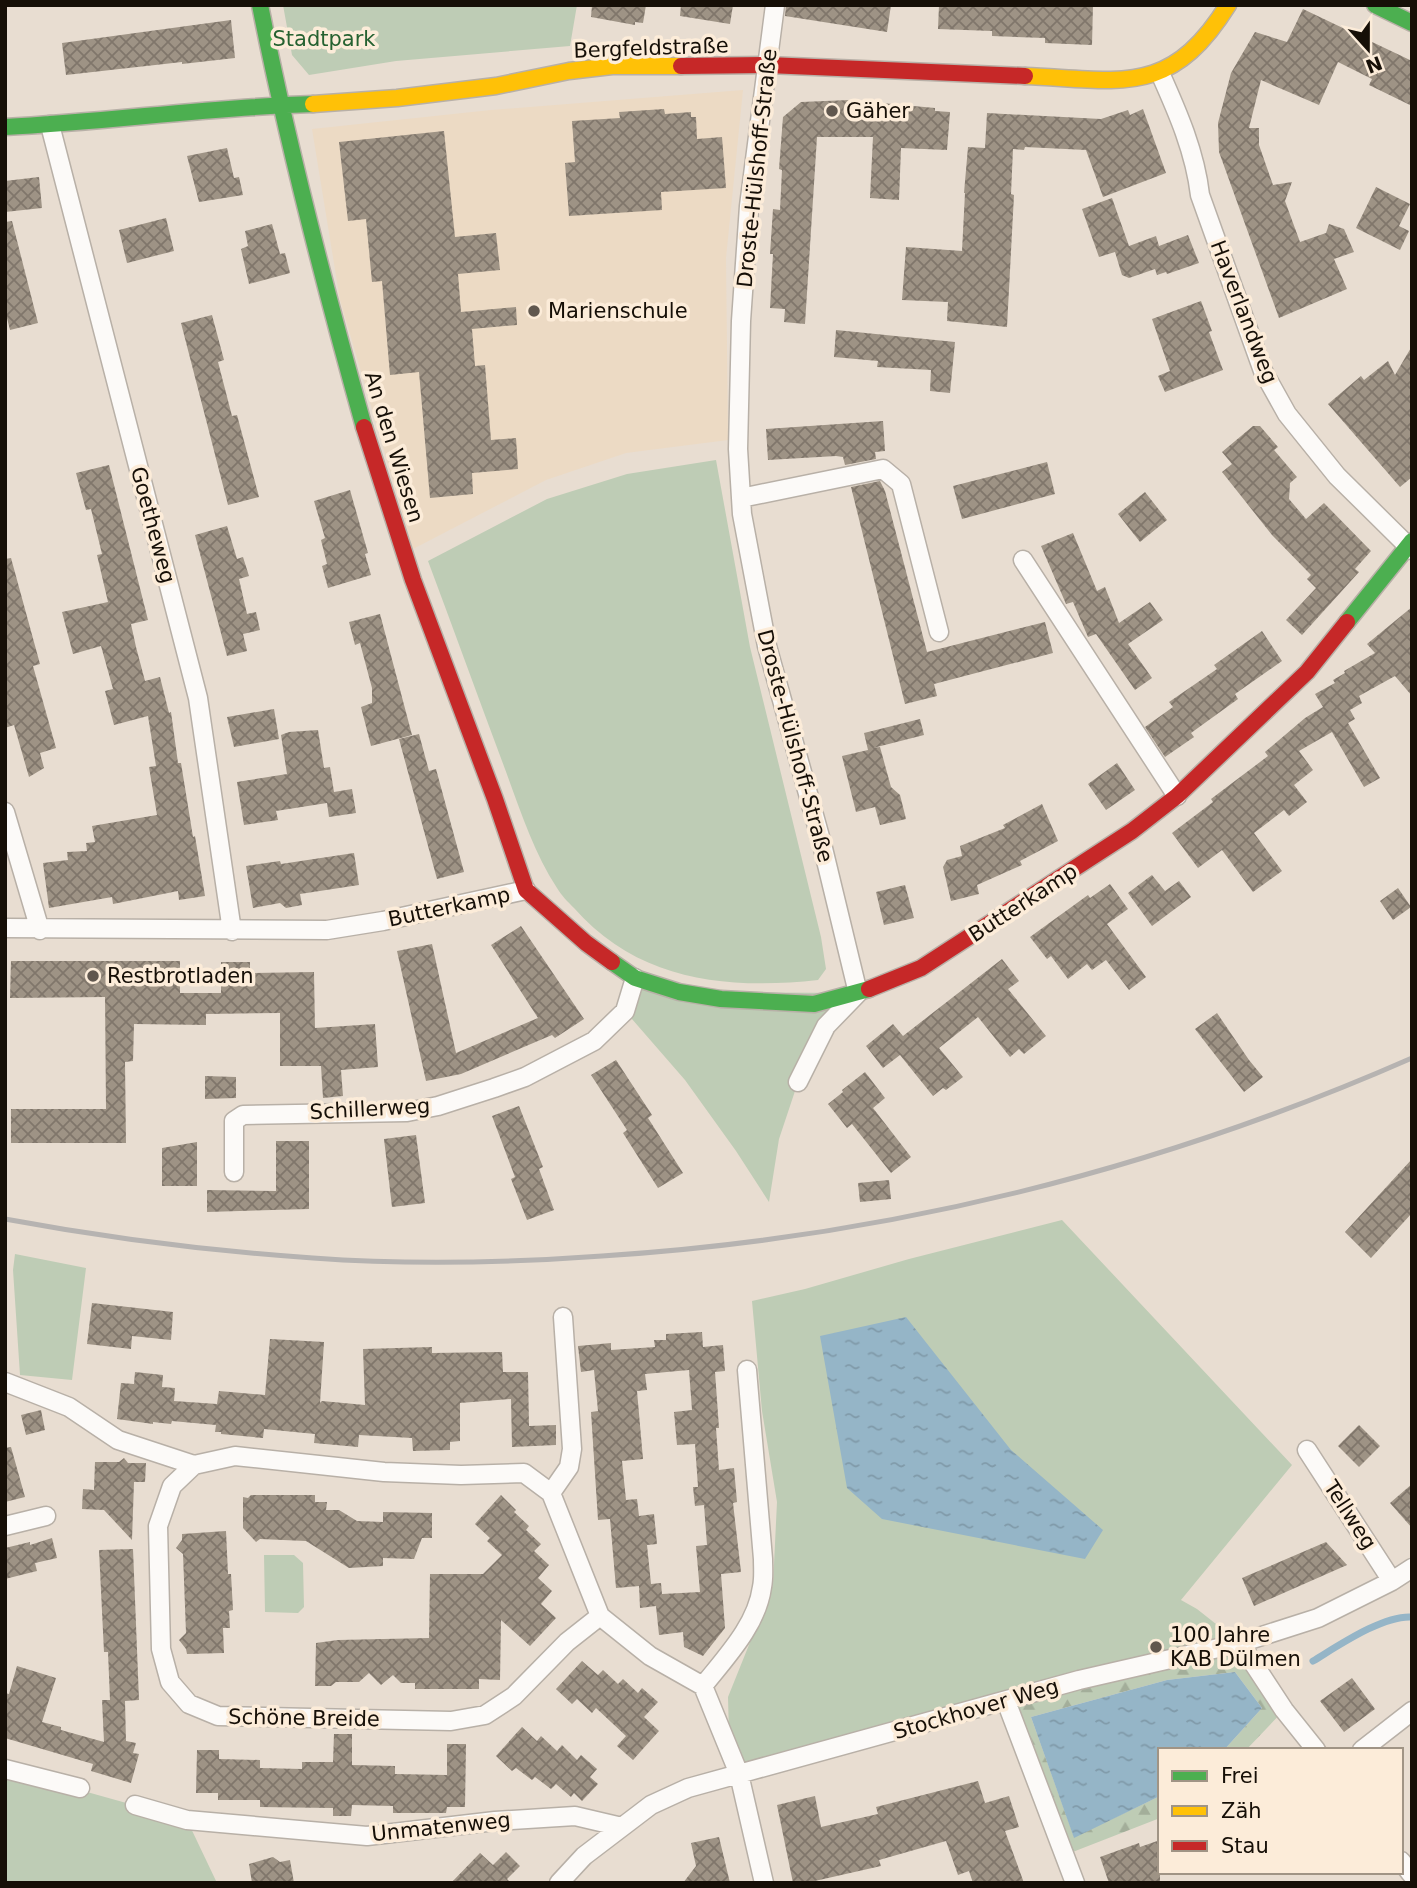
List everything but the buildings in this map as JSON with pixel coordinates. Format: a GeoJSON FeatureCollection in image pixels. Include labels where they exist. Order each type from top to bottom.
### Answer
{"type":"FeatureCollection","features":[{"type":"Feature","properties":{"kind":"street","name":"An den Wiesen"},"geometry":{"type":"LineString","coordinates":[[260,5],[280,105],[328,303],[375,465],[526,890]]}},
{"type":"Feature","properties":{"kind":"street","name":"Droste-Hülshoff-Straße"},"geometry":{"type":"LineString","coordinates":[[775,5],[749,206],[741,321],[738,449],[741,498],[767,646],[822,844],[858,993]]}},
{"type":"Feature","properties":{"kind":"street","name":"Bergfeldstraße"},"geometry":{"type":"LineString","coordinates":[[5,127],[243,106],[397,98],[496,86],[569,71],[612,66],[768,65],[1130,80],[1160,73],[1187,57],[1213,30],[1228,5]]}},
{"type":"Feature","properties":{"kind":"street"},"geometry":{"type":"LineString","coordinates":[[1375,5],[1412,23]]}},
{"type":"Feature","properties":{"kind":"street","name":"Haverlandweg"},"geometry":{"type":"LineString","coordinates":[[1160,73],[1178,113],[1196,167],[1200,195],[1264,372],[1287,414],[1337,477],[1411,546]]}},
{"type":"Feature","properties":{"kind":"street","name":"Goetheweg"},"geometry":{"type":"LineString","coordinates":[[50,125],[198,698],[232,930]]}},
{"type":"Feature","properties":{"kind":"street"},"geometry":{"type":"LineString","coordinates":[[741,498],[883,469],[901,484],[939,632]]}},
{"type":"Feature","properties":{"kind":"street","name":"Butterkamp"},"geometry":{"type":"LineString","coordinates":[[5,928],[327,930],[383,921],[526,890],[586,943],[635,978],[679,992],[721,999],[814,1004],[858,993],[921,968],[1132,831],[1177,796],[1307,671],[1411,546]]}},
{"type":"Feature","properties":{"kind":"street"},"geometry":{"type":"LineString","coordinates":[[1023,560],[1177,796]]}},
{"type":"Feature","properties":{"kind":"street"},"geometry":{"type":"LineString","coordinates":[[5,812],[40,930]]}},
{"type":"Feature","properties":{"kind":"street","name":"Schillerweg"},"geometry":{"type":"LineString","coordinates":[[234,1172],[234,1121],[243,1115],[407,1112],[438,1106],[494,1088],[566,1057],[594,1041],[625,1011],[635,978]]}},
{"type":"Feature","properties":{"kind":"street","name":"Butterkamp"},"geometry":{"type":"LineString","coordinates":[[798,1082],[826,1026],[858,993]]}},
{"type":"Feature","properties":{"kind":"street"},"geometry":{"type":"LineString","coordinates":[[551,1493],[569,1467],[572,1449],[563,1317]]}},
{"type":"Feature","properties":{"kind":"street"},"geometry":{"type":"LineString","coordinates":[[703,1686],[741,1638],[753,1616],[763,1586],[747,1370]]}},
{"type":"Feature","properties":{"kind":"street"},"geometry":{"type":"LineString","coordinates":[[5,1382],[69,1407],[118,1440],[194,1465],[235,1456],[384,1472],[461,1475],[524,1473],[551,1493],[600,1616],[650,1656],[703,1686],[738,1774],[764,1883]]}},
{"type":"Feature","properties":{"kind":"street","name":"Tellweg"},"geometry":{"type":"LineString","coordinates":[[1307,1450],[1392,1581]]}},
{"type":"Feature","properties":{"kind":"street","name":"Schöne Breide"},"geometry":{"type":"LineString","coordinates":[[194,1465],[172,1486],[158,1526],[161,1649],[170,1682],[188,1704],[218,1716],[451,1721],[485,1715],[514,1696],[567,1642],[600,1616]]}},
{"type":"Feature","properties":{"kind":"street"},"geometry":{"type":"LineString","coordinates":[[5,1526],[46,1516]]}},
{"type":"Feature","properties":{"kind":"street","name":"Stockhover Weg"},"geometry":{"type":"LineString","coordinates":[[559,1883],[584,1856],[651,1805],[688,1788],[1079,1680],[1240,1643],[1318,1618],[1412,1568]]}},
{"type":"Feature","properties":{"kind":"street"},"geometry":{"type":"LineString","coordinates":[[1240,1643],[1284,1710],[1314,1748]]}},
{"type":"Feature","properties":{"kind":"street"},"geometry":{"type":"LineString","coordinates":[[1006,1701],[1075,1883]]}},
{"type":"Feature","properties":{"kind":"street"},"geometry":{"type":"LineString","coordinates":[[1365,1748],[1412,1711]]}},
{"type":"Feature","properties":{"kind":"street"},"geometry":{"type":"LineString","coordinates":[[5,1769],[80,1788]]}},
{"type":"Feature","properties":{"kind":"street","name":"Unmatenweg"},"geometry":{"type":"LineString","coordinates":[[135,1805],[187,1819],[367,1836],[495,1821],[575,1816],[622,1827]]}},
{"type":"Feature","properties":{"kind":"shaded area","name":"Marienschule"},"geometry":{"type":"Polygon","coordinates":[[[743,90],[726,258],[728,440],[626,453],[546,480],[413,549],[340,300],[312,129],[491,110],[743,90]]]}},
{"type":"Feature","properties":{"kind":"green space","name":"Stadtpark"},"geometry":{"type":"Polygon","coordinates":[[[283,5],[577,5],[570,46],[396,61],[309,75],[292,55],[283,5]]]}},
{"type":"Feature","properties":{"kind":"green space"},"geometry":{"type":"Polygon","coordinates":[[[716,460],[750,647],[821,937],[826,969],[818,980],[750,983],[686,975],[655,965],[626,951],[599,932],[567,901],[548,873],[526,826],[428,561],[547,499],[627,474],[716,460]]]}},
{"type":"Feature","properties":{"kind":"green space"},"geometry":{"type":"Polygon","coordinates":[[[635,978],[679,992],[858,993],[798,1082],[779,1139],[769,1202],[685,1080],[625,1011],[635,978]]]}},
{"type":"Feature","properties":{"kind":"green space"},"geometry":{"type":"Polygon","coordinates":[[[1062,1220],[1292,1465],[1181,1600],[1197,1609],[1240,1643],[739,1774],[729,1736],[728,1697],[773,1585],[777,1502],[762,1411],[752,1301],[1062,1220]]]}},
{"type":"Feature","properties":{"kind":"green space"},"geometry":{"type":"Polygon","coordinates":[[[15,1254],[86,1268],[72,1380],[20,1375],[13,1270],[15,1254]]]}},
{"type":"Feature","properties":{"kind":"green space"},"geometry":{"type":"Polygon","coordinates":[[[264,1555],[294,1555],[303,1563],[304,1607],[298,1613],[265,1612],[264,1555]]]}},
{"type":"Feature","properties":{"kind":"green space"},"geometry":{"type":"Polygon","coordinates":[[[1240,1643],[1284,1710],[1248,1748],[1226,1748],[1262,1708],[1235,1672],[1167,1680],[1031,1717],[1074,1837],[1158,1797],[1158,1819],[1065,1855],[1006,1701],[1240,1643]]]}},
{"type":"Feature","properties":{"kind":"green space"},"geometry":{"type":"Polygon","coordinates":[[[5,1769],[187,1820],[217,1883],[5,1883],[5,1769]]]}},
{"type":"Feature","properties":{"kind":"water"},"geometry":{"type":"Polygon","coordinates":[[[906,1317],[1011,1450],[1103,1530],[1085,1559],[882,1519],[847,1488],[820,1336],[906,1317]]]}},
{"type":"Feature","properties":{"kind":"water"},"geometry":{"type":"Polygon","coordinates":[[[1235,1672],[1262,1708],[1226,1748],[1158,1748],[1158,1797],[1074,1838],[1031,1717],[1167,1680],[1235,1672]]]}},
{"type":"Feature","properties":{"kind":"waterway"},"geometry":{"type":"LineString","coordinates":[[1313,1661],[1375,1626],[1412,1617]]}},
{"type":"Feature","properties":{"kind":"railway"},"geometry":{"type":"LineString","coordinates":[[5,1219],[159,1243],[236,1252],[349,1260],[530,1260],[707,1247],[914,1215],[1016,1193],[1117,1166],[1315,1098],[1412,1058]]}},
{"type":"Feature","properties":{"kind":"traffic: fast"},"geometry":{"type":"LineString","coordinates":[[260,5],[308,217],[364,427]]}},
{"type":"Feature","properties":{"kind":"traffic: fast"},"geometry":{"type":"LineString","coordinates":[[1375,5],[1412,23]]}},
{"type":"Feature","properties":{"kind":"traffic: fast"},"geometry":{"type":"LineString","coordinates":[[5,127],[313,104]]}},
{"type":"Feature","properties":{"kind":"traffic: fast"},"geometry":{"type":"LineString","coordinates":[[1347,622],[1412,541]]}},
{"type":"Feature","properties":{"kind":"traffic: fast"},"geometry":{"type":"LineString","coordinates":[[612,962],[635,978],[679,992],[721,999],[814,1004],[869,989]]}},
{"type":"Feature","properties":{"kind":"traffic: slow"},"geometry":{"type":"LineString","coordinates":[[1025,76],[1116,80],[1141,77],[1164,69],[1185,56],[1207,35],[1228,5]]}},
{"type":"Feature","properties":{"kind":"traffic: slow"},"geometry":{"type":"LineString","coordinates":[[313,104],[397,98],[496,86],[569,71],[612,66],[681,66]]}},
{"type":"Feature","properties":{"kind":"traffic: jam"},"geometry":{"type":"LineString","coordinates":[[681,66],[768,65],[1025,76]]}},
{"type":"Feature","properties":{"kind":"traffic: jam"},"geometry":{"type":"LineString","coordinates":[[364,427],[413,580],[526,890],[586,943],[612,962]]}},
{"type":"Feature","properties":{"kind":"traffic: jam"},"geometry":{"type":"LineString","coordinates":[[869,989],[921,968],[1132,831],[1177,796],[1307,672],[1347,622]]}},
{"type":"Feature","properties":{"kind":"place","name":"Gäher"},"geometry":{"type":"Point","coordinates":[832,111]}},
{"type":"Feature","properties":{"kind":"place","name":"Marienschule"},"geometry":{"type":"Point","coordinates":[534,311]}},
{"type":"Feature","properties":{"kind":"place","name":"Restbrotladen"},"geometry":{"type":"Point","coordinates":[93,976]}},
{"type":"Feature","properties":{"kind":"place","name":"100 Jahre KAB Dülmen"},"geometry":{"type":"Point","coordinates":[1156,1647]}}]}
